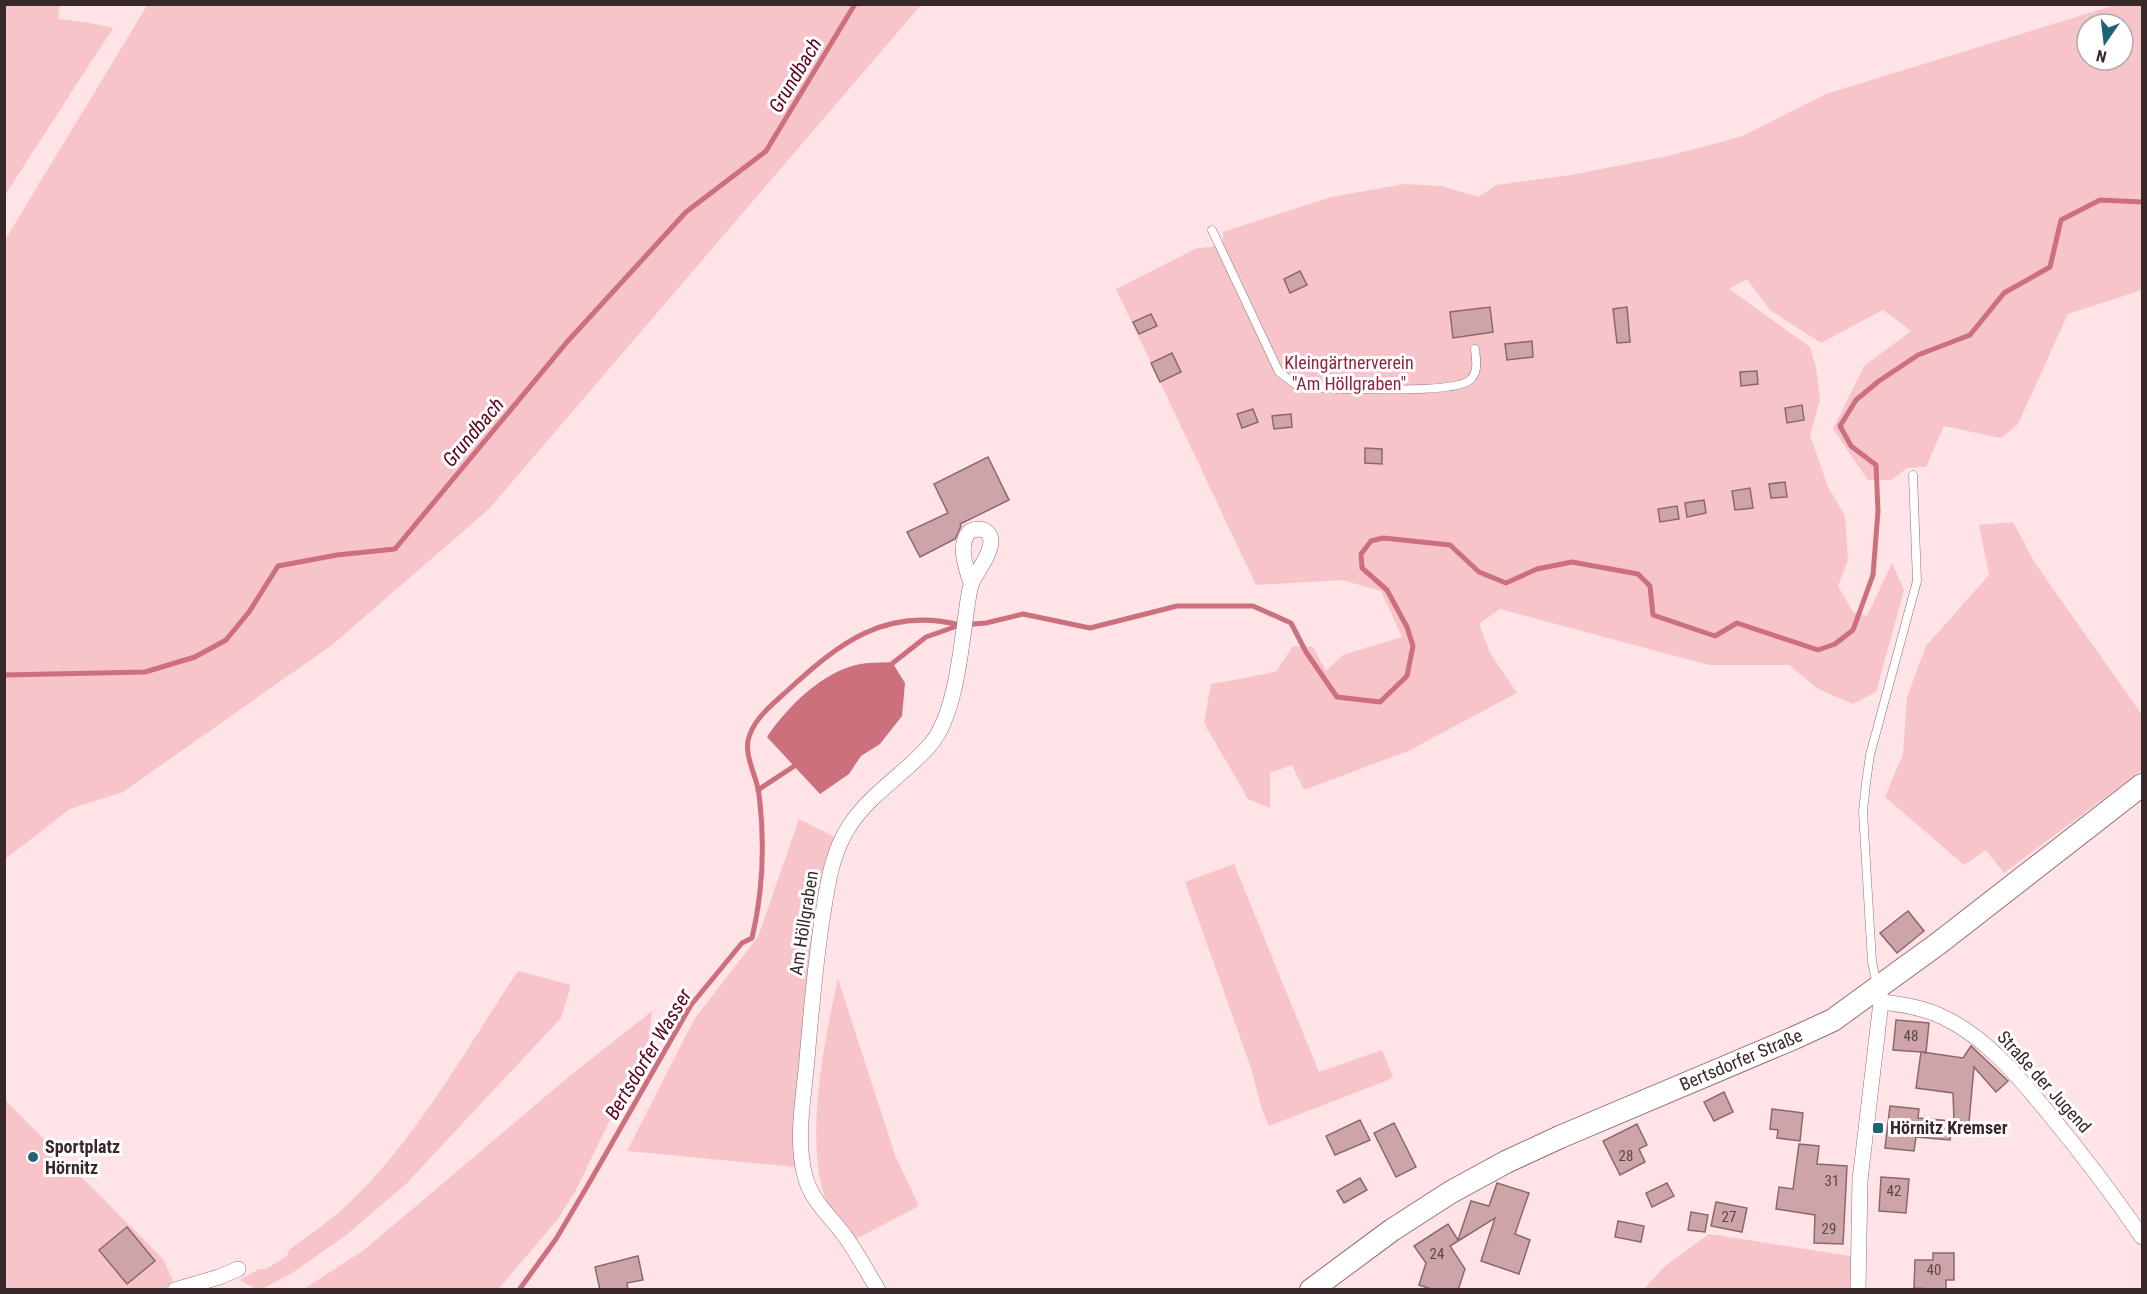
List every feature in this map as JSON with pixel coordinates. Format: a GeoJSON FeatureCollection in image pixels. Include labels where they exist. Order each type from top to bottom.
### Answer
{"type":"FeatureCollection","features":[{"type":"Feature","properties":{"kind":"main road","name":"Bertsdorfer Straße"},"geometry":{"type":"LineString","coordinates":[[1311,1290],[1392,1230],[1451,1192],[1506,1162],[1794,1038],[1880,995],[1939,943],[2142,785]]}},
{"type":"Feature","properties":{"kind":"street","name":"Am Höllgraben"},"geometry":{"type":"LineString","coordinates":[[878,1290],[846,1238],[824,1214],[811,1194],[805,1176],[801,1153],[802,1126],[814,974],[825,898],[831,868],[839,845],[849,826],[862,810],[930,745],[942,728],[948,713],[971,583]]}},
{"type":"Feature","properties":{"kind":"street","name":"Straße der Jugend"},"geometry":{"type":"LineString","coordinates":[[1880,995],[1897,1003],[1930,1011],[1982,1041],[2023,1083],[2077,1147],[2142,1236]]}},
{"type":"Feature","properties":{"kind":"street"},"geometry":{"type":"LineString","coordinates":[[1858,1290],[1860,1180],[1880,995]]}},
{"type":"Feature","properties":{"kind":"street"},"geometry":{"type":"LineString","coordinates":[[175,1290],[223,1284],[238,1269]]}},
{"type":"Feature","properties":{"kind":"lane"},"geometry":{"type":"LineString","coordinates":[[1212,230],[1279,372],[1295,384],[1308,388],[1412,389],[1459,386],[1471,379],[1476,371],[1475,349]]}},
{"type":"Feature","properties":{"kind":"lane"},"geometry":{"type":"LineString","coordinates":[[1880,995],[1872,962],[1863,812],[1870,755],[1917,581],[1913,475]]}},
{"type":"Feature","properties":{"kind":"green space"},"geometry":{"type":"Polygon","coordinates":[[[5,4],[60,5],[58,19],[113,28],[5,195],[5,4]]]}},
{"type":"Feature","properties":{"kind":"green space"},"geometry":{"type":"Polygon","coordinates":[[[148,4],[921,5],[489,509],[332,645],[123,792],[70,809],[5,859],[5,240],[148,4]]]}},
{"type":"Feature","properties":{"kind":"green space","name":"Kleingärtnerverein \"Am Höllgraben\""},"geometry":{"type":"Polygon","coordinates":[[[2115,5],[2142,5],[2142,290],[2068,314],[2018,424],[2001,438],[1944,426],[1926,467],[1907,468],[1891,480],[1868,480],[1833,429],[1864,366],[1911,331],[1883,310],[1821,343],[1770,310],[1747,279],[1729,289],[1810,347],[1816,367],[1820,400],[1810,435],[1828,487],[1845,516],[1848,560],[1838,586],[1853,612],[1867,616],[1892,563],[1904,590],[1876,692],[1853,704],[1818,689],[1789,665],[1709,665],[1500,609],[1479,624],[1490,653],[1517,693],[1408,751],[1304,790],[1292,765],[1270,773],[1270,808],[1248,799],[1204,723],[1211,684],[1276,672],[1293,646],[1313,647],[1326,671],[1343,655],[1402,637],[1381,591],[1342,580],[1256,585],[1116,289],[1197,248],[1212,247],[1223,242],[1223,232],[1331,197],[1405,184],[1442,186],[1478,197],[1497,185],[1571,175],[1668,156],[1743,136],[1826,94],[2075,17],[2075,72],[2135,72],[2135,12],[2092,12],[2115,5]]]}},
{"type":"Feature","properties":{"kind":"green space"},"geometry":{"type":"Polygon","coordinates":[[[2013,522],[2035,563],[2142,715],[2142,770],[2004,873],[1986,850],[1964,865],[1885,797],[1903,754],[1907,697],[1926,646],[1989,575],[1979,525],[2013,522]]]}},
{"type":"Feature","properties":{"kind":"green space"},"geometry":{"type":"Polygon","coordinates":[[[799,819],[837,838],[795,1126],[795,1167],[627,1151],[695,1018],[758,937],[799,819]]]}},
{"type":"Feature","properties":{"kind":"green space"},"geometry":{"type":"Polygon","coordinates":[[[1234,864],[1319,1072],[1382,1050],[1393,1077],[1269,1126],[1262,1110],[1251,1068],[1185,882],[1234,864]]]}},
{"type":"Feature","properties":{"kind":"green space"},"geometry":{"type":"Polygon","coordinates":[[[518,971],[571,985],[561,1018],[406,1184],[345,1236],[292,1273],[262,1289],[256,1289],[240,1280],[259,1269],[266,1269],[287,1256],[289,1250],[340,1211],[373,1179],[439,1092],[518,971]]]}},
{"type":"Feature","properties":{"kind":"green space"},"geometry":{"type":"Polygon","coordinates":[[[838,979],[895,1155],[919,1206],[856,1239],[836,1220],[825,1196],[818,1167],[816,1135],[821,1068],[838,979]]]}},
{"type":"Feature","properties":{"kind":"green space"},"geometry":{"type":"Polygon","coordinates":[[[652,1011],[649,1040],[575,1192],[558,1219],[497,1290],[304,1289],[364,1250],[566,1079],[652,1011]]]}},
{"type":"Feature","properties":{"kind":"green space","name":"Sportplatz Hörnitz"},"geometry":{"type":"Polygon","coordinates":[[[4,1099],[163,1259],[173,1280],[166,1288],[5,1289],[4,1099]]]}},
{"type":"Feature","properties":{"kind":"green space"},"geometry":{"type":"Polygon","coordinates":[[[1709,1234],[1856,1257],[1856,1289],[1643,1290],[1664,1267],[1709,1234]]]}},
{"type":"Feature","properties":{"kind":"shaded area"},"geometry":{"type":"Polygon","coordinates":[[[892,662],[905,683],[902,716],[880,744],[861,756],[849,774],[820,794],[767,737],[795,703],[833,674],[860,664],[892,662]]]}},
{"type":"Feature","properties":{"kind":"building"},"geometry":{"type":"Polygon","coordinates":[[[1300,271],[1307,285],[1290,293],[1284,279],[1300,271]]]}},
{"type":"Feature","properties":{"kind":"building"},"geometry":{"type":"Polygon","coordinates":[[[1490,307],[1493,332],[1453,338],[1450,312],[1490,307]]]}},
{"type":"Feature","properties":{"kind":"building"},"geometry":{"type":"Polygon","coordinates":[[[1627,307],[1630,342],[1617,343],[1613,309],[1627,307]]]}},
{"type":"Feature","properties":{"kind":"building"},"geometry":{"type":"Polygon","coordinates":[[[1151,314],[1157,326],[1139,334],[1133,322],[1151,314]]]}},
{"type":"Feature","properties":{"kind":"building"},"geometry":{"type":"Polygon","coordinates":[[[1532,341],[1533,357],[1507,360],[1505,344],[1532,341]]]}},
{"type":"Feature","properties":{"kind":"building"},"geometry":{"type":"Polygon","coordinates":[[[1172,353],[1181,372],[1160,382],[1151,363],[1172,353]]]}},
{"type":"Feature","properties":{"kind":"building"},"geometry":{"type":"Polygon","coordinates":[[[1757,371],[1758,384],[1741,386],[1740,372],[1757,371]]]}},
{"type":"Feature","properties":{"kind":"building"},"geometry":{"type":"Polygon","coordinates":[[[1802,405],[1804,420],[1787,423],[1785,408],[1802,405]]]}},
{"type":"Feature","properties":{"kind":"building"},"geometry":{"type":"Polygon","coordinates":[[[1253,409],[1258,422],[1242,428],[1237,414],[1253,409]]]}},
{"type":"Feature","properties":{"kind":"building"},"geometry":{"type":"Polygon","coordinates":[[[1291,414],[1292,427],[1274,429],[1272,416],[1291,414]]]}},
{"type":"Feature","properties":{"kind":"building"},"geometry":{"type":"Polygon","coordinates":[[[1365,448],[1382,449],[1382,464],[1365,463],[1365,448]]]}},
{"type":"Feature","properties":{"kind":"building"},"geometry":{"type":"Polygon","coordinates":[[[988,457],[1009,500],[960,524],[955,539],[920,557],[907,532],[948,513],[934,484],[988,457]]]}},
{"type":"Feature","properties":{"kind":"building"},"geometry":{"type":"Polygon","coordinates":[[[1785,482],[1787,497],[1771,498],[1769,484],[1785,482]]]}},
{"type":"Feature","properties":{"kind":"building"},"geometry":{"type":"Polygon","coordinates":[[[1750,488],[1753,508],[1735,510],[1732,491],[1750,488]]]}},
{"type":"Feature","properties":{"kind":"building"},"geometry":{"type":"Polygon","coordinates":[[[1704,500],[1706,513],[1687,517],[1685,503],[1704,500]]]}},
{"type":"Feature","properties":{"kind":"building"},"geometry":{"type":"Polygon","coordinates":[[[1677,506],[1679,519],[1660,522],[1658,509],[1677,506]]]}},
{"type":"Feature","properties":{"kind":"building"},"geometry":{"type":"Polygon","coordinates":[[[1908,911],[1924,931],[1897,953],[1880,933],[1908,911]]]}},
{"type":"Feature","properties":{"kind":"building"},"geometry":{"type":"Polygon","coordinates":[[[1896,1020],[1929,1023],[1926,1053],[1963,1058],[1971,1046],[2008,1081],[1996,1092],[1974,1067],[1969,1122],[1954,1121],[1953,1093],[1916,1088],[1921,1052],[1893,1050],[1896,1020]]]}},
{"type":"Feature","properties":{"kind":"building"},"geometry":{"type":"Polygon","coordinates":[[[1724,1092],[1733,1112],[1714,1121],[1704,1102],[1724,1092]]]}},
{"type":"Feature","properties":{"kind":"building"},"geometry":{"type":"Polygon","coordinates":[[[1890,1106],[1919,1109],[1918,1118],[1952,1121],[1950,1140],[1916,1137],[1914,1151],[1885,1148],[1890,1106]]]}},
{"type":"Feature","properties":{"kind":"building"},"geometry":{"type":"Polygon","coordinates":[[[1772,1109],[1803,1113],[1800,1141],[1777,1138],[1778,1130],[1770,1129],[1772,1109]]]}},
{"type":"Feature","properties":{"kind":"building"},"geometry":{"type":"Polygon","coordinates":[[[1360,1120],[1370,1140],[1335,1155],[1326,1136],[1360,1120]]]}},
{"type":"Feature","properties":{"kind":"building"},"geometry":{"type":"Polygon","coordinates":[[[1394,1123],[1416,1167],[1396,1177],[1374,1133],[1394,1123]]]}},
{"type":"Feature","properties":{"kind":"building"},"geometry":{"type":"Polygon","coordinates":[[[1637,1124],[1647,1145],[1639,1149],[1645,1162],[1620,1175],[1603,1141],[1637,1124]]]}},
{"type":"Feature","properties":{"kind":"building"},"geometry":{"type":"Polygon","coordinates":[[[1799,1144],[1819,1146],[1817,1164],[1847,1166],[1843,1244],[1814,1243],[1815,1215],[1776,1209],[1779,1187],[1793,1189],[1799,1144]]]}},
{"type":"Feature","properties":{"kind":"building"},"geometry":{"type":"Polygon","coordinates":[[[1881,1177],[1909,1179],[1906,1213],[1879,1211],[1881,1177]]]}},
{"type":"Feature","properties":{"kind":"building"},"geometry":{"type":"Polygon","coordinates":[[[1360,1178],[1367,1190],[1344,1203],[1337,1191],[1360,1178]]]}},
{"type":"Feature","properties":{"kind":"building"},"geometry":{"type":"Polygon","coordinates":[[[1497,1183],[1529,1193],[1515,1234],[1530,1240],[1519,1274],[1481,1261],[1495,1218],[1450,1246],[1465,1269],[1458,1290],[1434,1290],[1419,1285],[1426,1263],[1414,1246],[1448,1224],[1458,1240],[1471,1201],[1489,1206],[1497,1183]]]}},
{"type":"Feature","properties":{"kind":"building"},"geometry":{"type":"Polygon","coordinates":[[[1667,1183],[1674,1196],[1652,1207],[1646,1193],[1667,1183]]]}},
{"type":"Feature","properties":{"kind":"building"},"geometry":{"type":"Polygon","coordinates":[[[1716,1202],[1747,1208],[1742,1232],[1711,1226],[1716,1202]]]}},
{"type":"Feature","properties":{"kind":"building"},"geometry":{"type":"Polygon","coordinates":[[[1691,1212],[1708,1215],[1705,1232],[1688,1230],[1691,1212]]]}},
{"type":"Feature","properties":{"kind":"building"},"geometry":{"type":"Polygon","coordinates":[[[1618,1221],[1644,1226],[1641,1242],[1615,1237],[1618,1221]]]}},
{"type":"Feature","properties":{"kind":"building"},"geometry":{"type":"Polygon","coordinates":[[[127,1227],[155,1261],[127,1284],[99,1250],[127,1227]]]}},
{"type":"Feature","properties":{"kind":"building"},"geometry":{"type":"Polygon","coordinates":[[[1933,1253],[1954,1253],[1954,1280],[1946,1280],[1946,1290],[1914,1288],[1915,1260],[1933,1260],[1933,1253]]]}},
{"type":"Feature","properties":{"kind":"building"},"geometry":{"type":"Polygon","coordinates":[[[638,1256],[643,1280],[627,1283],[628,1290],[600,1290],[595,1267],[638,1256]]]}},
{"type":"Feature","properties":{"kind":"waterway","name":"Grundbach"},"geometry":{"type":"LineString","coordinates":[[4,675],[145,672],[195,657],[226,640],[249,612],[278,566],[337,555],[395,549],[567,342],[686,212],[766,151],[855,4]]}},
{"type":"Feature","properties":{"kind":"waterway","name":"Bertsdorfer Wasser"},"geometry":{"type":"LineString","coordinates":[[889,666],[926,637],[960,625],[986,623],[1023,614],[1090,628],[1177,606],[1253,606],[1291,623],[1306,652],[1337,697],[1380,702],[1407,676],[1413,646],[1407,627],[1387,590],[1362,568],[1361,554],[1371,541],[1383,538],[1450,545],[1479,572],[1506,583],[1537,569],[1572,562],[1638,574],[1650,586],[1653,615],[1715,636],[1737,623],[1818,650],[1835,644],[1853,630],[1873,575],[1878,511],[1876,465],[1851,446],[1840,426],[1856,400],[1879,381],[1918,355],[1970,335],[2004,293],[2050,267],[2061,220],[2100,200],[2142,202]]}},
{"type":"Feature","properties":{"kind":"waterway","name":"Bertsdorfer Wasser"},"geometry":{"type":"LineString","coordinates":[[519,1290],[556,1239],[691,1005],[742,943],[752,938],[759,902],[762,848],[759,794],[748,747],[750,733],[754,726],[769,707],[806,674],[844,644],[864,633],[886,625],[909,621],[933,620],[960,625]]}},
{"type":"Feature","properties":{"kind":"waterway","name":"Bertsdorfer Wasser"},"geometry":{"type":"LineString","coordinates":[[758,790],[799,763]]}},
{"type":"Feature","properties":{"kind":"place","name":"Hörnitz Kremser"},"geometry":{"type":"Point","coordinates":[1878,1128]}},
{"type":"Feature","properties":{"kind":"place","name":"Sportplatz Hörnitz"},"geometry":{"type":"Point","coordinates":[33,1157]}}]}
